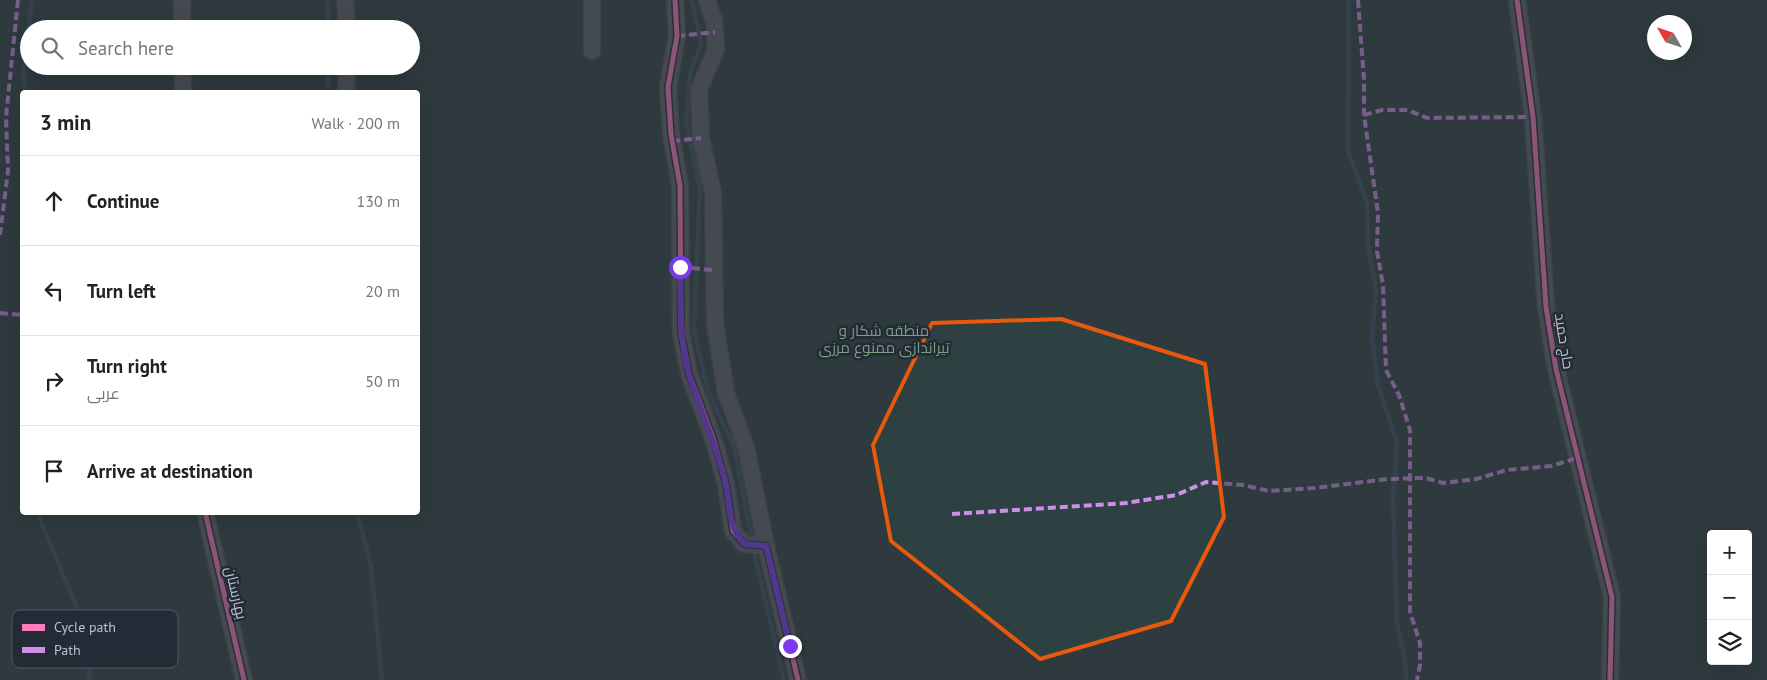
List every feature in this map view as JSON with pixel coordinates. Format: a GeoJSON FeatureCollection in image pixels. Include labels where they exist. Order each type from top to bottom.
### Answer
{"type":"FeatureCollection","features":[{"type":"Feature","properties":{"kind":"street"},"geometry":{"type":"LineString","coordinates":[[182,0],[182,20]]}},
{"type":"Feature","properties":{"kind":"street"},"geometry":{"type":"LineString","coordinates":[[345,0],[346,20]]}},
{"type":"Feature","properties":{"kind":"street"},"geometry":{"type":"LineString","coordinates":[[592,0],[592,52]]}},
{"type":"Feature","properties":{"kind":"street"},"geometry":{"type":"LineString","coordinates":[[676,0],[677,36],[668,87],[671,134],[680,186],[681,333],[689,374],[713,438],[726,484],[733,531],[756,545]]}},
{"type":"Feature","properties":{"kind":"street"},"geometry":{"type":"LineString","coordinates":[[707,0],[714,21],[716,50],[699,90],[701,138],[713,192],[714,324],[726,392],[746,447],[756,545],[798,680]]}},
{"type":"Feature","properties":{"kind":"street","name":"حاج حمید"},"geometry":{"type":"LineString","coordinates":[[1517,0],[1533,117],[1546,307],[1556,369],[1612,597],[1610,680]]}},
{"type":"Feature","properties":{"kind":"street"},"geometry":{"type":"LineString","coordinates":[[183,75],[183,90]]}},
{"type":"Feature","properties":{"kind":"street"},"geometry":{"type":"LineString","coordinates":[[346,90],[347,75]]}},
{"type":"Feature","properties":{"kind":"street","name":"بهارستان"},"geometry":{"type":"LineString","coordinates":[[206,515],[244,680]]}},
{"type":"Feature","properties":{"kind":"highlighted area"},"geometry":{"type":"Polygon","coordinates":[[[1061,319],[1205,364],[1224,517],[1171,621],[1040,659],[891,541],[873,445],[932,323],[1061,319]]]}},
{"type":"Feature","properties":{"kind":"green space","name":"منطقه شکار و تیراندازی ممنوع مرزی"},"geometry":{"type":"Polygon","coordinates":[[[0,0],[1767,0],[1767,680],[0,680],[0,0]]]}},
{"type":"Feature","properties":{"kind":"waterway"},"geometry":{"type":"LineString","coordinates":[[29,20],[32,0]]}},
{"type":"Feature","properties":{"kind":"waterway"},"geometry":{"type":"LineString","coordinates":[[328,0],[328,20]]}},
{"type":"Feature","properties":{"kind":"waterway"},"geometry":{"type":"LineString","coordinates":[[692,0],[701,44],[690,73],[686,124],[700,188],[694,330],[708,391],[734,447],[752,540]]}},
{"type":"Feature","properties":{"kind":"waterway"},"geometry":{"type":"LineString","coordinates":[[1349,0],[1348,151],[1367,202],[1368,245],[1376,290],[1372,338],[1378,385],[1397,442],[1393,499],[1397,622],[1405,662],[1406,680]]}},
{"type":"Feature","properties":{"kind":"waterway"},"geometry":{"type":"LineString","coordinates":[[24,75],[25,90]]}},
{"type":"Feature","properties":{"kind":"waterway"},"geometry":{"type":"LineString","coordinates":[[328,75],[328,90]]}},
{"type":"Feature","properties":{"kind":"waterway"},"geometry":{"type":"LineString","coordinates":[[39,515],[78,610]]}},
{"type":"Feature","properties":{"kind":"waterway"},"geometry":{"type":"LineString","coordinates":[[358,515],[371,566],[382,680]]}},
{"type":"Feature","properties":{"kind":"waterway"},"geometry":{"type":"LineString","coordinates":[[753,548],[784,680]]}},
{"type":"Feature","properties":{"kind":"waterway"},"geometry":{"type":"LineString","coordinates":[[89,680],[90,668]]}},
{"type":"Feature","properties":{"kind":"marked path"},"geometry":{"type":"LineString","coordinates":[[0,235],[8,171],[6,117],[18,0]]}},
{"type":"Feature","properties":{"kind":"marked path"},"geometry":{"type":"LineString","coordinates":[[1358,0],[1364,79],[1364,115],[1378,213],[1377,251],[1383,285],[1386,370],[1399,395],[1410,430],[1410,612],[1420,643],[1420,665],[1417,680]]}},
{"type":"Feature","properties":{"kind":"marked path"},"geometry":{"type":"LineString","coordinates":[[677,36],[715,32]]}},
{"type":"Feature","properties":{"kind":"marked path"},"geometry":{"type":"LineString","coordinates":[[1364,115],[1382,110],[1408,110],[1427,118],[1533,117]]}},
{"type":"Feature","properties":{"kind":"marked path"},"geometry":{"type":"LineString","coordinates":[[672,141],[701,138]]}},
{"type":"Feature","properties":{"kind":"marked path"},"geometry":{"type":"LineString","coordinates":[[680,267],[713,270]]}},
{"type":"Feature","properties":{"kind":"marked path"},"geometry":{"type":"LineString","coordinates":[[0,313],[20,315]]}},
{"type":"Feature","properties":{"kind":"marked path"},"geometry":{"type":"LineString","coordinates":[[952,514],[1126,503],[1176,495],[1206,482],[1243,485],[1269,491],[1315,488],[1387,479],[1426,478],[1443,483],[1476,479],[1507,470],[1551,466],[1577,458]]}},
{"type":"Feature","properties":{"kind":"cycle path"},"geometry":{"type":"LineString","coordinates":[[675,0],[677,36],[668,87],[671,134],[680,186],[681,333],[689,374],[713,438],[726,484],[733,531],[744,544],[766,546],[798,680]]}},
{"type":"Feature","properties":{"kind":"cycle path"},"geometry":{"type":"LineString","coordinates":[[1517,0],[1533,117],[1546,307],[1556,369],[1612,597],[1610,680]]}},
{"type":"Feature","properties":{"kind":"cycle path"},"geometry":{"type":"LineString","coordinates":[[206,515],[244,680]]}},
{"type":"Feature","properties":{"kind":"route"},"geometry":{"type":"LineString","coordinates":[[680,267],[681,333],[689,374],[713,438],[726,484],[733,531],[744,544],[766,546],[790,646]]}}]}
